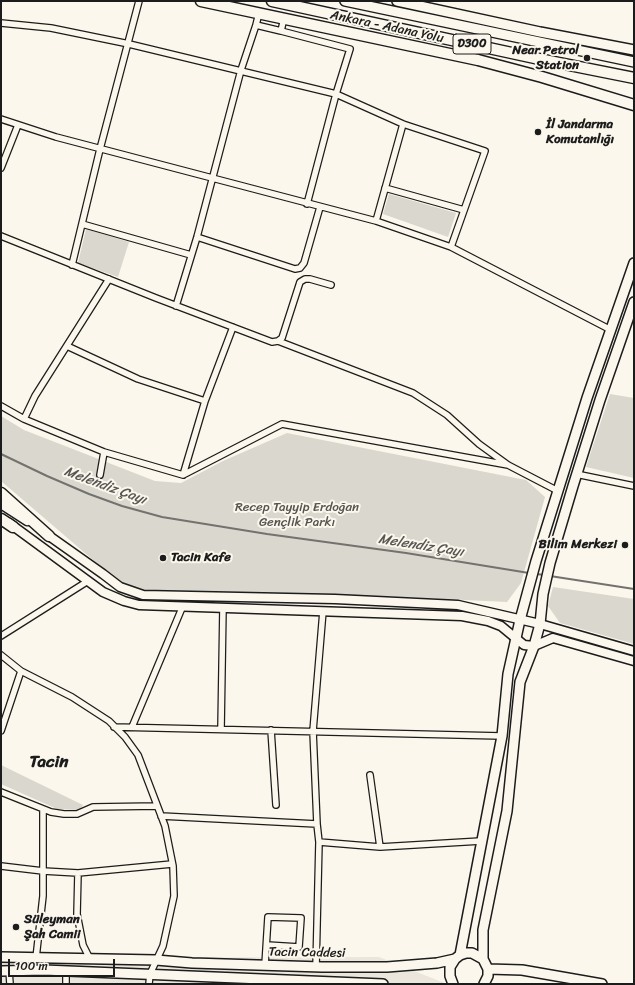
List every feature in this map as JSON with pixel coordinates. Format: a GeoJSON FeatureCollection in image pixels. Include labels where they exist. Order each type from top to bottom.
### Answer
{"type":"FeatureCollection","features":[{"type":"Feature","properties":{"kind":"highway","name":"Ankara - Adana Yolu"},"geometry":{"type":"LineString","coordinates":[[201,1],[478,60],[542,77],[632,105]]}},
{"type":"Feature","properties":{"kind":"highway","name":"Ankara - Adana Yolu"},"geometry":{"type":"LineString","coordinates":[[272,1],[634,78]]}},
{"type":"Feature","properties":{"kind":"highway"},"geometry":{"type":"LineString","coordinates":[[1,493],[49,536]]}},
{"type":"Feature","properties":{"kind":"highway"},"geometry":{"type":"LineString","coordinates":[[1,518],[13,527]]}},
{"type":"Feature","properties":{"kind":"main road"},"geometry":{"type":"LineString","coordinates":[[344,1],[634,62]]}},
{"type":"Feature","properties":{"kind":"main road"},"geometry":{"type":"LineString","coordinates":[[397,1],[540,32],[634,50]]}},
{"type":"Feature","properties":{"kind":"main road"},"geometry":{"type":"LineString","coordinates":[[453,984],[450,976],[450,967],[457,957],[502,736],[508,674],[515,639],[536,561],[587,398],[634,263]]}},
{"type":"Feature","properties":{"kind":"main road"},"geometry":{"type":"LineString","coordinates":[[484,984],[488,976],[488,969],[483,959],[483,930],[507,811],[520,682],[534,646],[540,624],[543,594],[550,563],[576,474],[634,302]]}},
{"type":"Feature","properties":{"kind":"main road"},"geometry":{"type":"LineString","coordinates":[[1,504],[49,536],[120,587],[142,595],[335,599],[458,605],[540,624],[634,651]]}},
{"type":"Feature","properties":{"kind":"main road"},"geometry":{"type":"LineString","coordinates":[[13,527],[103,592],[124,601],[140,605],[182,608],[223,607],[462,616],[488,621],[501,626],[524,645],[534,646],[552,638],[634,661]]}},
{"type":"Feature","properties":{"kind":"main road","name":"Tacin Caddesi"},"geometry":{"type":"LineString","coordinates":[[1,957],[156,960],[316,967],[387,967],[437,963],[472,953],[483,959]]}},
{"type":"Feature","properties":{"kind":"main road"},"geometry":{"type":"LineString","coordinates":[[488,969],[522,970],[602,984]]}},
{"type":"Feature","properties":{"kind":"main road","name":"Tacin Caddesi"},"geometry":{"type":"LineString","coordinates":[[4,971],[66,970],[384,984]]}},
{"type":"Feature","properties":{"kind":"street"},"geometry":{"type":"LineString","coordinates":[[72,265],[100,149],[139,1]]}},
{"type":"Feature","properties":{"kind":"street"},"geometry":{"type":"LineString","coordinates":[[176,306],[241,70],[259,13]]}},
{"type":"Feature","properties":{"kind":"street"},"geometry":{"type":"LineString","coordinates":[[281,31],[284,18]]}},
{"type":"Feature","properties":{"kind":"street"},"geometry":{"type":"LineString","coordinates":[[1,22],[51,28],[128,44],[336,94],[403,124],[486,151],[451,247]]}},
{"type":"Feature","properties":{"kind":"street"},"geometry":{"type":"LineString","coordinates":[[256,25],[350,49],[336,94],[307,204]]}},
{"type":"Feature","properties":{"kind":"street"},"geometry":{"type":"LineString","coordinates":[[1,119],[56,137],[100,149],[376,221],[451,247],[611,330]]}},
{"type":"Feature","properties":{"kind":"street"},"geometry":{"type":"LineString","coordinates":[[376,221],[403,124]]}},
{"type":"Feature","properties":{"kind":"street"},"geometry":{"type":"LineString","coordinates":[[1,168],[18,125]]}},
{"type":"Feature","properties":{"kind":"street"},"geometry":{"type":"LineString","coordinates":[[385,188],[464,210]]}},
{"type":"Feature","properties":{"kind":"street"},"geometry":{"type":"LineString","coordinates":[[196,237],[294,269],[300,268],[304,263],[320,207]]}},
{"type":"Feature","properties":{"kind":"street"},"geometry":{"type":"LineString","coordinates":[[82,224],[191,255]]}},
{"type":"Feature","properties":{"kind":"street"},"geometry":{"type":"LineString","coordinates":[[1,236],[176,306],[272,342],[278,341],[413,392],[447,415],[479,444],[508,465],[558,491]]}},
{"type":"Feature","properties":{"kind":"street"},"geometry":{"type":"LineString","coordinates":[[278,341],[282,338],[285,330],[300,282],[305,279],[310,279],[331,285]]}},
{"type":"Feature","properties":{"kind":"street"},"geometry":{"type":"LineString","coordinates":[[24,419],[35,396],[109,280]]}},
{"type":"Feature","properties":{"kind":"street"},"geometry":{"type":"LineString","coordinates":[[183,475],[205,401],[233,327]]}},
{"type":"Feature","properties":{"kind":"street"},"geometry":{"type":"LineString","coordinates":[[67,346],[138,379],[205,401]]}},
{"type":"Feature","properties":{"kind":"street"},"geometry":{"type":"LineString","coordinates":[[1,406],[24,419],[104,452],[183,475],[282,424],[508,465]]}},
{"type":"Feature","properties":{"kind":"street"},"geometry":{"type":"LineString","coordinates":[[100,475],[104,452]]}},
{"type":"Feature","properties":{"kind":"street"},"geometry":{"type":"LineString","coordinates":[[576,474],[634,486]]}},
{"type":"Feature","properties":{"kind":"street"},"geometry":{"type":"LineString","coordinates":[[1,636],[88,581]]}},
{"type":"Feature","properties":{"kind":"street"},"geometry":{"type":"LineString","coordinates":[[221,729],[223,607]]}},
{"type":"Feature","properties":{"kind":"street"},"geometry":{"type":"LineString","coordinates":[[132,727],[182,608]]}},
{"type":"Feature","properties":{"kind":"street"},"geometry":{"type":"LineString","coordinates":[[316,967],[319,842],[313,731],[323,611]]}},
{"type":"Feature","properties":{"kind":"street"},"geometry":{"type":"LineString","coordinates":[[1,655],[21,671],[72,697],[109,721],[125,737],[138,755],[165,826],[172,864],[174,896],[163,946],[150,974],[149,984]]}},
{"type":"Feature","properties":{"kind":"street"},"geometry":{"type":"LineString","coordinates":[[1,731],[21,671]]}},
{"type":"Feature","properties":{"kind":"street"},"geometry":{"type":"LineString","coordinates":[[114,727],[502,736]]}},
{"type":"Feature","properties":{"kind":"street"},"geometry":{"type":"LineString","coordinates":[[270,730],[276,805]]}},
{"type":"Feature","properties":{"kind":"street"},"geometry":{"type":"LineString","coordinates":[[370,775],[380,847]]}},
{"type":"Feature","properties":{"kind":"street"},"geometry":{"type":"LineString","coordinates":[[1,792],[51,812],[64,814],[77,814],[93,807],[157,806]]}},
{"type":"Feature","properties":{"kind":"street"},"geometry":{"type":"LineString","coordinates":[[36,958],[43,896],[43,809]]}},
{"type":"Feature","properties":{"kind":"street"},"geometry":{"type":"LineString","coordinates":[[161,816],[317,824]]}},
{"type":"Feature","properties":{"kind":"street"},"geometry":{"type":"LineString","coordinates":[[319,842],[380,847],[481,841]]}},
{"type":"Feature","properties":{"kind":"street"},"geometry":{"type":"LineString","coordinates":[[1,866],[78,873],[172,864]]}},
{"type":"Feature","properties":{"kind":"street"},"geometry":{"type":"LineString","coordinates":[[78,873],[77,914],[83,946],[90,959]]}},
{"type":"Feature","properties":{"kind":"street"},"geometry":{"type":"LineString","coordinates":[[265,965],[268,917],[301,918],[299,947],[267,945]]}},
{"type":"Feature","properties":{"kind":"street"},"geometry":{"type":"LineString","coordinates":[[66,970],[66,984]]}},
{"type":"Feature","properties":{"kind":"street"},"geometry":{"type":"LineString","coordinates":[[4,971],[10,984]]}},
{"type":"Feature","properties":{"kind":"shaded area"},"geometry":{"type":"Polygon","coordinates":[[[379,957],[447,984],[1,984],[1,958],[379,957]]]}},
{"type":"Feature","properties":{"kind":"green space"},"geometry":{"type":"Polygon","coordinates":[[[389,194],[456,213],[448,237],[383,214],[389,194]]]}},
{"type":"Feature","properties":{"kind":"green space"},"geometry":{"type":"Polygon","coordinates":[[[86,229],[129,242],[118,277],[78,263],[86,229]]]}},
{"type":"Feature","properties":{"kind":"green space"},"geometry":{"type":"Polygon","coordinates":[[[610,394],[634,398],[634,478],[586,467],[610,394]]]}},
{"type":"Feature","properties":{"kind":"green space","name":"Recep Tayyip Erdoğan Gençlik Parkı"},"geometry":{"type":"Polygon","coordinates":[[[1,416],[24,430],[155,481],[181,483],[223,461],[287,433],[526,480],[545,497],[521,583],[507,602],[380,596],[134,590],[120,583],[1,481],[1,416]]]}},
{"type":"Feature","properties":{"kind":"green space"},"geometry":{"type":"Polygon","coordinates":[[[553,587],[634,599],[634,644],[560,623],[548,606],[553,587]]]}},
{"type":"Feature","properties":{"kind":"green space"},"geometry":{"type":"Polygon","coordinates":[[[1,765],[83,805],[80,810],[57,809],[1,784],[1,765]]]}},
{"type":"Feature","properties":{"kind":"waterway","name":"Melendiz Çayı"},"geometry":{"type":"LineString","coordinates":[[1,454],[89,494],[122,506],[162,517],[267,534],[406,553],[529,573]]}},
{"type":"Feature","properties":{"kind":"waterway","name":"Melendiz Çayı"},"geometry":{"type":"LineString","coordinates":[[536,574],[545,575]]}},
{"type":"Feature","properties":{"kind":"waterway","name":"Melendiz Çayı"},"geometry":{"type":"LineString","coordinates":[[550,576],[634,589]]}},
{"type":"Feature","properties":{"kind":"place","name":"Near Petrol Station"},"geometry":{"type":"Point","coordinates":[587,58]}},
{"type":"Feature","properties":{"kind":"place","name":"İl Jandarma Komutanlığı"},"geometry":{"type":"Point","coordinates":[538,132]}},
{"type":"Feature","properties":{"kind":"place","name":"Bilim Merkezi"},"geometry":{"type":"Point","coordinates":[625,545]}},
{"type":"Feature","properties":{"kind":"place","name":"Tacin Kafe"},"geometry":{"type":"Point","coordinates":[163,558]}},
{"type":"Feature","properties":{"kind":"place","name":"Süleyman Şah Camii"},"geometry":{"type":"Point","coordinates":[16,927]}},
{"type":"Feature","properties":{"kind":"district","name":"Tacin"},"geometry":{"type":"Point","coordinates":[49,763]}}]}
